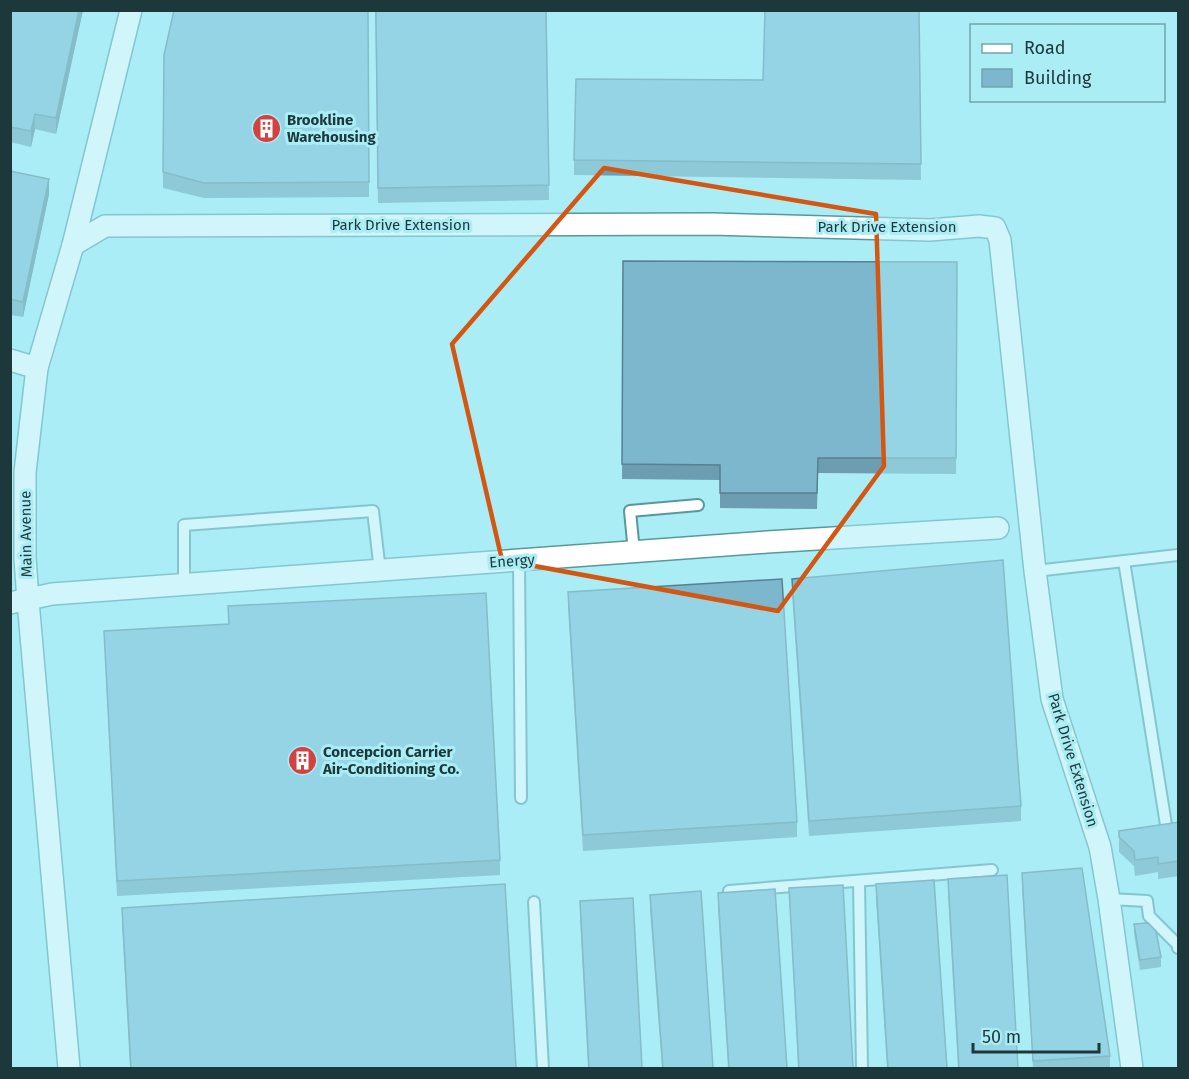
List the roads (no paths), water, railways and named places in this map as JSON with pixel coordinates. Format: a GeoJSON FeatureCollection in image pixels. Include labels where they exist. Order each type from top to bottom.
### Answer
{"type":"FeatureCollection","features":[{"type":"Feature","properties":{"kind":"street","name":"Main Avenue"},"geometry":{"type":"LineString","coordinates":[[69,1068],[19,602],[25,558],[25,472],[37,368],[73,245],[131,10]]}},
{"type":"Feature","properties":{"kind":"street","name":"Park Drive Extension"},"geometry":{"type":"LineString","coordinates":[[73,245],[105,226],[711,224],[930,230],[979,226],[995,228],[1000,240],[1035,571],[1052,699],[1100,847],[1132,1068]]}},
{"type":"Feature","properties":{"kind":"street"},"geometry":{"type":"LineString","coordinates":[[10,360],[37,368]]}},
{"type":"Feature","properties":{"kind":"street","name":"Energy"},"geometry":{"type":"LineString","coordinates":[[19,602],[52,594],[767,542],[998,528]]}},
{"type":"Feature","properties":{"kind":"lane"},"geometry":{"type":"LineString","coordinates":[[634,552],[630,511],[698,505]]}},
{"type":"Feature","properties":{"kind":"lane"},"geometry":{"type":"LineString","coordinates":[[184,585],[184,525],[373,511],[380,571]]}},
{"type":"Feature","properties":{"kind":"lane"},"geometry":{"type":"LineString","coordinates":[[1035,571],[1179,555]]}},
{"type":"Feature","properties":{"kind":"lane"},"geometry":{"type":"LineString","coordinates":[[519,561],[521,798]]}},
{"type":"Feature","properties":{"kind":"lane"},"geometry":{"type":"LineString","coordinates":[[1124,561],[1167,831]]}},
{"type":"Feature","properties":{"kind":"lane"},"geometry":{"type":"LineString","coordinates":[[729,891],[992,870]]}},
{"type":"Feature","properties":{"kind":"lane"},"geometry":{"type":"LineString","coordinates":[[858,881],[862,1068]]}},
{"type":"Feature","properties":{"kind":"lane"},"geometry":{"type":"LineString","coordinates":[[1109,899],[1147,901],[1149,916],[1178,946]]}},
{"type":"Feature","properties":{"kind":"lane"},"geometry":{"type":"LineString","coordinates":[[534,902],[543,1068]]}},
{"type":"Feature","properties":{"kind":"place","name":"Brookline Warehousing"},"geometry":{"type":"Point","coordinates":[266,129]}},
{"type":"Feature","properties":{"kind":"place","name":"Concepcion Carrier Air-Conditioning Co."},"geometry":{"type":"Point","coordinates":[302,761]}}]}
